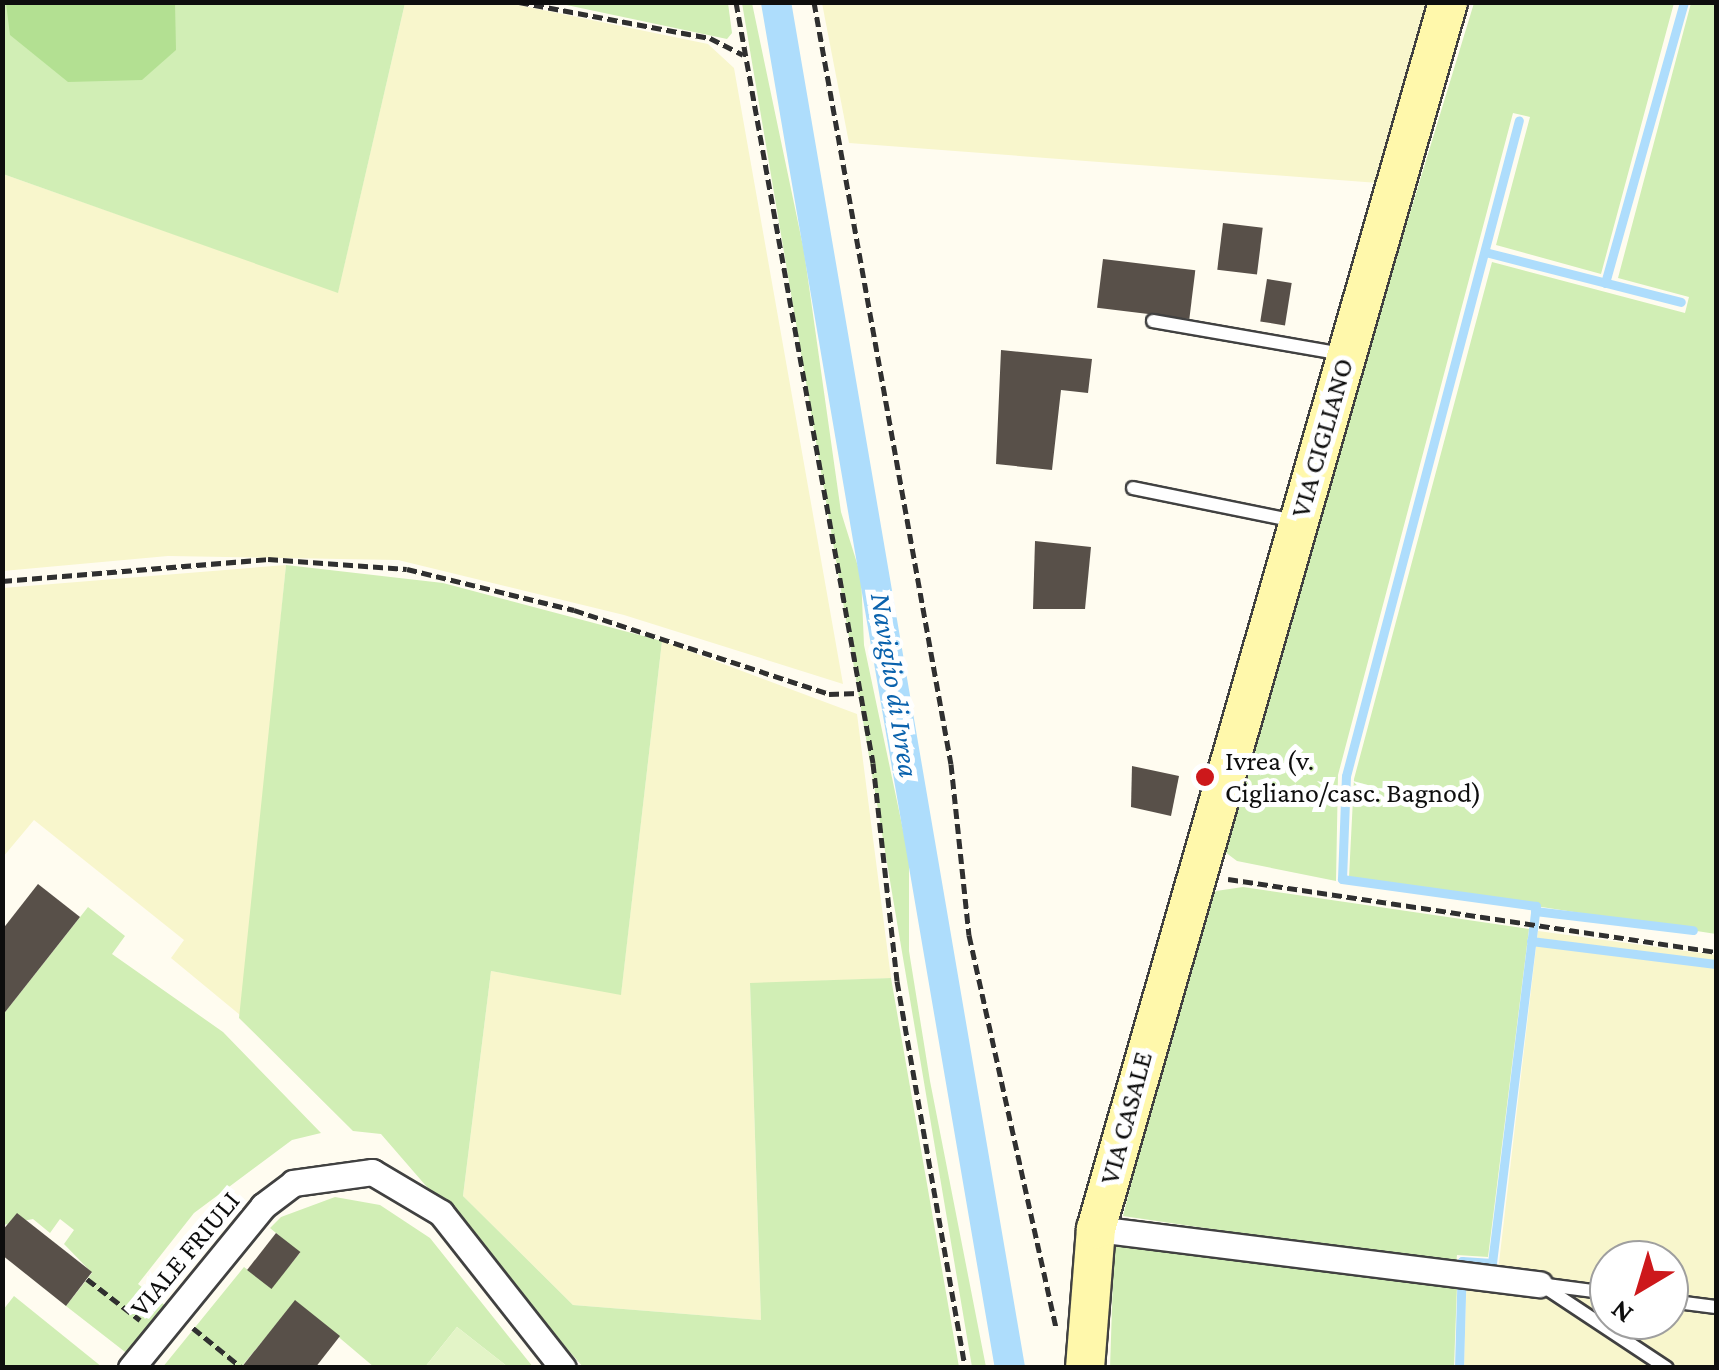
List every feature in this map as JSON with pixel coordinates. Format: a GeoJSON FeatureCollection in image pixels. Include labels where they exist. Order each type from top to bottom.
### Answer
{"type":"FeatureCollection","features":[{"type":"Feature","properties":{"kind":"main road","name":"VIA CIGLIANO"},"geometry":{"type":"LineString","coordinates":[[1196,874],[1448,2]]}},
{"type":"Feature","properties":{"kind":"main road","name":"VIA CASALE"},"geometry":{"type":"LineString","coordinates":[[1085,1354],[1096,1229],[1196,874]]}},
{"type":"Feature","properties":{"kind":"street","name":"VIALE FRIULI"},"geometry":{"type":"LineString","coordinates":[[131,1368],[263,1206],[293,1182],[372,1172],[441,1214],[563,1368]]}},
{"type":"Feature","properties":{"kind":"street"},"geometry":{"type":"LineString","coordinates":[[1096,1229],[1540,1284]]}},
{"type":"Feature","properties":{"kind":"lane"},"geometry":{"type":"LineString","coordinates":[[1153,321],[1346,355]]}},
{"type":"Feature","properties":{"kind":"lane"},"geometry":{"type":"LineString","coordinates":[[1133,488],[1298,521]]}},
{"type":"Feature","properties":{"kind":"lane"},"geometry":{"type":"LineString","coordinates":[[1540,1284],[1589,1290]]}},
{"type":"Feature","properties":{"kind":"lane"},"geometry":{"type":"LineString","coordinates":[[1540,1284],[1668,1368]]}},
{"type":"Feature","properties":{"kind":"lane"},"geometry":{"type":"LineString","coordinates":[[1689,1304],[1716,1307]]}},
{"type":"Feature","properties":{"kind":"path"},"geometry":{"type":"LineString","coordinates":[[519,2],[710,38],[743,55]]}},
{"type":"Feature","properties":{"kind":"path"},"geometry":{"type":"LineString","coordinates":[[736,2],[858,693],[965,1368]]}},
{"type":"Feature","properties":{"kind":"path"},"geometry":{"type":"LineString","coordinates":[[814,2],[948,744],[969,936],[1004,1116],[1050,1321],[1085,1354]]}},
{"type":"Feature","properties":{"kind":"path"},"geometry":{"type":"LineString","coordinates":[[2,581],[214,561],[406,569],[574,610],[828,694],[858,693]]}},
{"type":"Feature","properties":{"kind":"path"},"geometry":{"type":"LineString","coordinates":[[1196,874],[1716,952]]}},
{"type":"Feature","properties":{"kind":"path"},"geometry":{"type":"LineString","coordinates":[[87,1279],[158,1334]]}},
{"type":"Feature","properties":{"kind":"path"},"geometry":{"type":"LineString","coordinates":[[175,1314],[241,1367]]}},
{"type":"Feature","properties":{"kind":"shaded area"},"geometry":{"type":"Polygon","coordinates":[[[405,3],[509,3],[708,44],[734,68],[843,684],[624,615],[398,560],[168,556],[3,571],[3,174],[338,292],[405,3]]]}},
{"type":"Feature","properties":{"kind":"shaded area"},"geometry":{"type":"Polygon","coordinates":[[[822,3],[1428,3],[1378,183],[849,143],[822,3]]]}},
{"type":"Feature","properties":{"kind":"shaded area"},"geometry":{"type":"Polygon","coordinates":[[[286,565],[240,1015],[171,958],[184,940],[34,820],[3,857],[3,588],[286,565]]]}},
{"type":"Feature","properties":{"kind":"shaded area"},"geometry":{"type":"Polygon","coordinates":[[[662,641],[857,714],[891,978],[750,984],[761,1320],[573,1305],[463,1196],[491,971],[621,994],[662,641]]]}},
{"type":"Feature","properties":{"kind":"shaded area"},"geometry":{"type":"Polygon","coordinates":[[[1538,931],[1716,955],[1716,1367],[1464,1368],[1467,1269],[1498,1271],[1538,931]]]}},
{"type":"Feature","properties":{"kind":"green space"},"geometry":{"type":"Polygon","coordinates":[[[2,3],[405,3],[338,293],[3,174],[2,3]]]}},
{"type":"Feature","properties":{"kind":"green space"},"geometry":{"type":"Polygon","coordinates":[[[6,3],[175,3],[176,50],[142,80],[68,82],[10,35],[6,3]]]}},
{"type":"Feature","properties":{"kind":"green space"},"geometry":{"type":"Polygon","coordinates":[[[557,3],[728,3],[732,33],[727,39],[557,3]]]}},
{"type":"Feature","properties":{"kind":"green space"},"geometry":{"type":"Polygon","coordinates":[[[742,3],[752,3],[804,251],[841,512],[861,576],[864,645],[909,858],[909,951],[930,1081],[986,1367],[972,1367],[742,3]]]}},
{"type":"Feature","properties":{"kind":"green space"},"geometry":{"type":"Polygon","coordinates":[[[1474,3],[1674,3],[1601,274],[1496,245],[1530,117],[1513,113],[1338,775],[1336,881],[1237,861],[1217,846],[1474,3]]]}},
{"type":"Feature","properties":{"kind":"green space"},"geometry":{"type":"Polygon","coordinates":[[[1691,3],[1716,3],[1716,934],[1349,877],[1354,779],[1492,262],[1685,313],[1689,297],[1618,278],[1691,3]]]}},
{"type":"Feature","properties":{"kind":"green space"},"geometry":{"type":"Polygon","coordinates":[[[286,565],[443,583],[662,641],[621,995],[491,971],[463,1196],[573,1305],[761,1320],[750,983],[891,978],[959,1367],[583,1367],[381,1134],[353,1131],[239,1018],[286,565]]]}},
{"type":"Feature","properties":{"kind":"green space"},"geometry":{"type":"Polygon","coordinates":[[[1243,887],[1529,929],[1488,1257],[1457,1255],[1456,1265],[1123,1216],[1200,911],[1216,891],[1243,887]]]}},
{"type":"Feature","properties":{"kind":"green space"},"geometry":{"type":"Polygon","coordinates":[[[88,907],[125,936],[112,954],[223,1032],[321,1133],[292,1140],[194,1213],[138,1284],[167,1307],[129,1355],[66,1306],[92,1273],[64,1244],[74,1230],[60,1219],[50,1233],[33,1219],[3,1225],[2,1016],[88,907]]]}},
{"type":"Feature","properties":{"kind":"green space"},"geometry":{"type":"Polygon","coordinates":[[[335,1197],[380,1205],[430,1238],[533,1367],[508,1367],[457,1327],[425,1367],[374,1367],[296,1301],[241,1367],[162,1368],[244,1267],[271,1288],[300,1253],[270,1228],[281,1217],[335,1197]]]}},
{"type":"Feature","properties":{"kind":"green space"},"geometry":{"type":"Polygon","coordinates":[[[1122,1241],[1457,1286],[1454,1367],[1110,1368],[1114,1248],[1122,1241]]]}},
{"type":"Feature","properties":{"kind":"green space"},"geometry":{"type":"Polygon","coordinates":[[[14,1296],[102,1367],[3,1367],[3,1310],[14,1296]]]}},
{"type":"Feature","properties":{"kind":"green space"},"geometry":{"type":"Polygon","coordinates":[[[457,1327],[508,1367],[425,1367],[457,1327]]]}},
{"type":"Feature","properties":{"kind":"building"},"geometry":{"type":"Polygon","coordinates":[[[1223,223],[1263,228],[1257,275],[1217,270],[1223,223]]]}},
{"type":"Feature","properties":{"kind":"building"},"geometry":{"type":"Polygon","coordinates":[[[1103,259],[1195,270],[1189,319],[1097,308],[1103,259]]]}},
{"type":"Feature","properties":{"kind":"building"},"geometry":{"type":"Polygon","coordinates":[[[1267,279],[1292,283],[1285,325],[1260,321],[1267,279]]]}},
{"type":"Feature","properties":{"kind":"building"},"geometry":{"type":"Polygon","coordinates":[[[1001,350],[1092,359],[1088,393],[1061,390],[1052,470],[996,464],[1001,350]]]}},
{"type":"Feature","properties":{"kind":"building"},"geometry":{"type":"Polygon","coordinates":[[[1035,541],[1091,547],[1085,609],[1033,609],[1035,541]]]}},
{"type":"Feature","properties":{"kind":"building"},"geometry":{"type":"Polygon","coordinates":[[[1132,766],[1179,776],[1171,816],[1131,807],[1132,766]]]}},
{"type":"Feature","properties":{"kind":"building"},"geometry":{"type":"Polygon","coordinates":[[[38,884],[80,917],[2,1016],[2,930],[38,884]]]}},
{"type":"Feature","properties":{"kind":"building"},"geometry":{"type":"Polygon","coordinates":[[[17,1213],[92,1272],[66,1306],[2,1255],[2,1231],[17,1213]]]}},
{"type":"Feature","properties":{"kind":"building"},"geometry":{"type":"Polygon","coordinates":[[[276,1233],[300,1252],[271,1289],[247,1270],[276,1233]]]}},
{"type":"Feature","properties":{"kind":"building"},"geometry":{"type":"Polygon","coordinates":[[[295,1300],[340,1336],[315,1368],[241,1368],[295,1300]]]}},
{"type":"Feature","properties":{"kind":"waterway","name":"Naviglio di Ivrea"},"geometry":{"type":"LineString","coordinates":[[776,2],[1010,1368]]}},
{"type":"Feature","properties":{"kind":"waterway"},"geometry":{"type":"LineString","coordinates":[[1605,283],[1684,2]]}},
{"type":"Feature","properties":{"kind":"waterway"},"geometry":{"type":"LineString","coordinates":[[1459,1368],[1462,1261],[1492,1263],[1536,906],[1342,879],[1346,776],[1519,120]]}},
{"type":"Feature","properties":{"kind":"waterway"},"geometry":{"type":"LineString","coordinates":[[1485,252],[1681,302]]}},
{"type":"Feature","properties":{"kind":"waterway"},"geometry":{"type":"LineString","coordinates":[[1535,911],[1693,930]]}},
{"type":"Feature","properties":{"kind":"waterway"},"geometry":{"type":"LineString","coordinates":[[1531,941],[1716,964]]}},
{"type":"Feature","properties":{"kind":"place","name":"Ivrea (v. Cigliano/casc. Bagnod)"},"geometry":{"type":"Point","coordinates":[1205,777]}}]}
